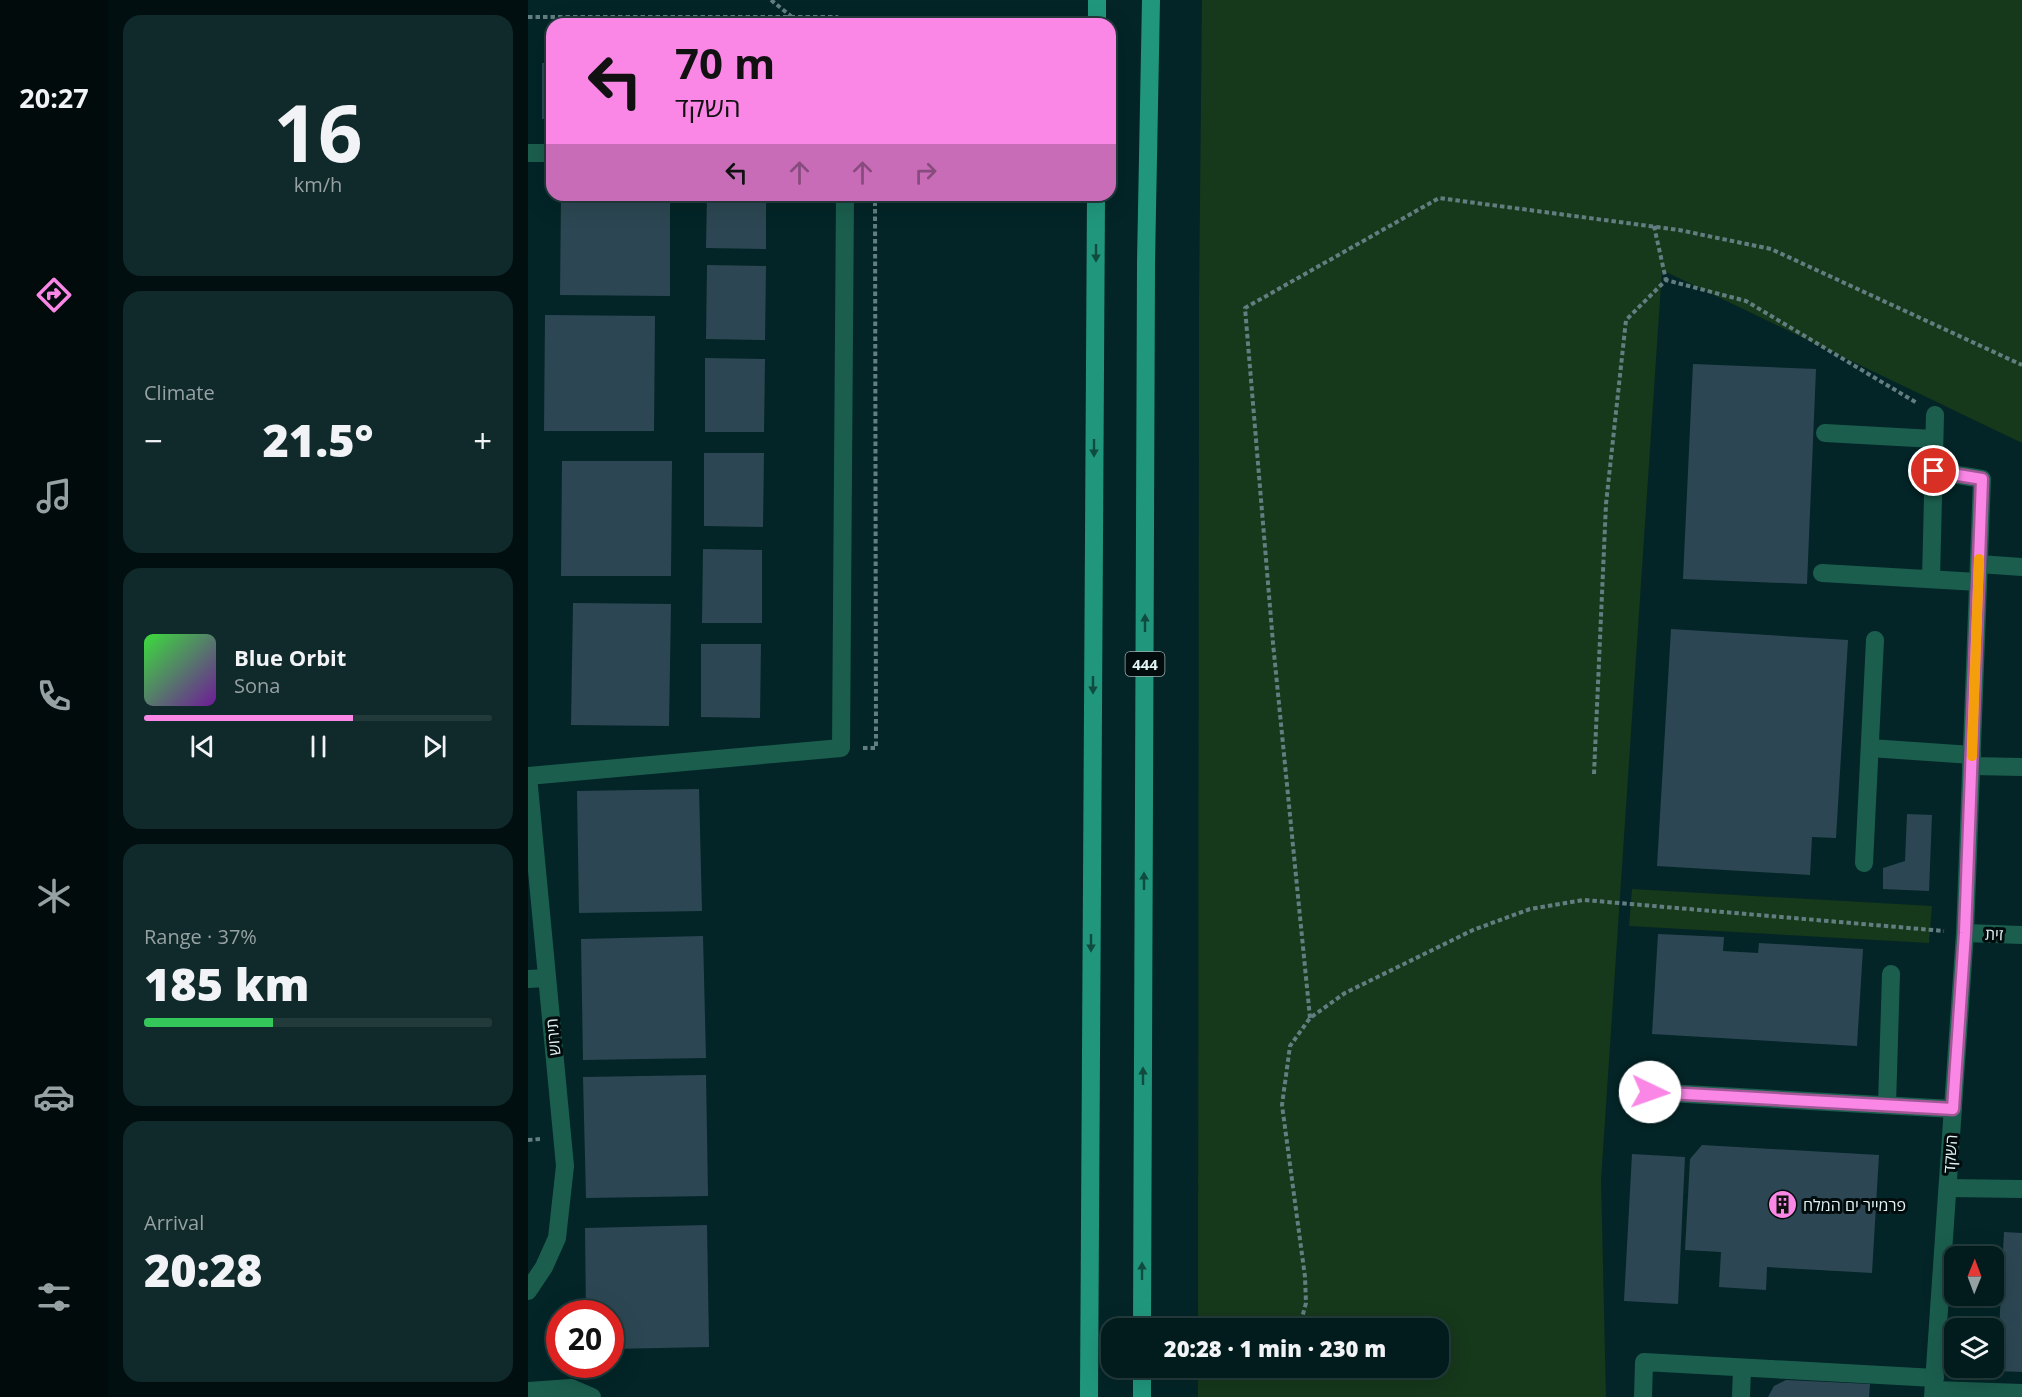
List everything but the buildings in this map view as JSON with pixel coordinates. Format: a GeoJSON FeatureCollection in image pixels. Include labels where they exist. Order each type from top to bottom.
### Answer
{"type":"FeatureCollection","features":[{"type":"Feature","properties":{"kind":"main road"},"geometry":{"type":"LineString","coordinates":[[1097,0],[1097,18]]}},
{"type":"Feature","properties":{"kind":"main road","name":"444"},"geometry":{"type":"LineString","coordinates":[[1142,1318],[1146,263],[1152,0]]}},
{"type":"Feature","properties":{"kind":"main road"},"geometry":{"type":"LineString","coordinates":[[1089,1397],[1096,201]]}},
{"type":"Feature","properties":{"kind":"main road"},"geometry":{"type":"LineString","coordinates":[[1142,1378],[1142,1397]]}},
{"type":"Feature","properties":{"kind":"street"},"geometry":{"type":"LineString","coordinates":[[528,153],[546,153]]}},
{"type":"Feature","properties":{"kind":"street"},"geometry":{"type":"LineString","coordinates":[[528,776],[841,748],[845,201]]}},
{"type":"Feature","properties":{"kind":"street"},"geometry":{"type":"LineString","coordinates":[[1931,579],[1935,415]]}},
{"type":"Feature","properties":{"kind":"street"},"geometry":{"type":"LineString","coordinates":[[1825,433],[1934,439]]}},
{"type":"Feature","properties":{"kind":"street","name":"השקד"},"geometry":{"type":"LineString","coordinates":[[1934,471],[1982,479],[1965,933],[1934,1389]]}},
{"type":"Feature","properties":{"kind":"street"},"geometry":{"type":"LineString","coordinates":[[1822,573],[1931,579],[2022,567]]}},
{"type":"Feature","properties":{"kind":"street"},"geometry":{"type":"LineString","coordinates":[[1864,863],[1875,640]]}},
{"type":"Feature","properties":{"kind":"street"},"geometry":{"type":"LineString","coordinates":[[1870,748],[2022,767]]}},
{"type":"Feature","properties":{"kind":"street","name":"תירוש"},"geometry":{"type":"LineString","coordinates":[[528,776],[565,1166],[557,1238],[544,1267],[528,1291]]}},
{"type":"Feature","properties":{"kind":"street","name":"זית"},"geometry":{"type":"LineString","coordinates":[[1965,933],[2022,935]]}},
{"type":"Feature","properties":{"kind":"street"},"geometry":{"type":"LineString","coordinates":[[1887,1106],[1891,974]]}},
{"type":"Feature","properties":{"kind":"street"},"geometry":{"type":"LineString","coordinates":[[528,979],[547,978]]}},
{"type":"Feature","properties":{"kind":"street"},"geometry":{"type":"LineString","coordinates":[[1650,1092],[1953,1109]]}},
{"type":"Feature","properties":{"kind":"street"},"geometry":{"type":"LineString","coordinates":[[1948,1188],[2022,1189]]}},
{"type":"Feature","properties":{"kind":"street"},"geometry":{"type":"LineString","coordinates":[[1643,1397],[1644,1362],[1742,1368],[1934,1389],[2022,1393]]}},
{"type":"Feature","properties":{"kind":"street"},"geometry":{"type":"LineString","coordinates":[[1741,1397],[1742,1368]]}},
{"type":"Feature","properties":{"kind":"street"},"geometry":{"type":"LineString","coordinates":[[528,1391],[571,1388],[592,1397]]}},
{"type":"Feature","properties":{"kind":"path"},"geometry":{"type":"LineString","coordinates":[[771,0],[793,17]]}},
{"type":"Feature","properties":{"kind":"path"},"geometry":{"type":"LineString","coordinates":[[528,17],[838,18]]}},
{"type":"Feature","properties":{"kind":"path"},"geometry":{"type":"LineString","coordinates":[[1310,1018],[1274,655],[1245,308],[1439,198],[1654,226],[1771,249],[2022,365]]}},
{"type":"Feature","properties":{"kind":"path"},"geometry":{"type":"LineString","coordinates":[[875,201],[876,748]]}},
{"type":"Feature","properties":{"kind":"path"},"geometry":{"type":"LineString","coordinates":[[1654,226],[1666,280]]}},
{"type":"Feature","properties":{"kind":"path"},"geometry":{"type":"LineString","coordinates":[[1666,280],[1746,301],[1908,396],[1935,415]]}},
{"type":"Feature","properties":{"kind":"path"},"geometry":{"type":"LineString","coordinates":[[1594,774],[1606,504],[1626,320],[1666,280]]}},
{"type":"Feature","properties":{"kind":"path"},"geometry":{"type":"LineString","coordinates":[[1302,1318],[1306,1303],[1305,1277],[1282,1105],[1290,1046],[1310,1018],[1345,993],[1473,930],[1530,909],[1584,900],[1965,933]]}},
{"type":"Feature","properties":{"kind":"green space"},"geometry":{"type":"Polygon","coordinates":[[[1202,0],[2022,0],[2022,443],[1662,270],[1601,1180],[1606,1397],[1198,1397],[1198,1378],[1449,1378],[1449,1318],[1198,1318],[1199,300],[1202,0]]]}},
{"type":"Feature","properties":{"kind":"green space"},"geometry":{"type":"Polygon","coordinates":[[[1632,889],[1932,906],[1929,943],[1629,926],[1632,889]]]}},
{"type":"Feature","properties":{"kind":"slow traffic"},"geometry":{"type":"LineString","coordinates":[[1972,756],[1979,559]]}},
{"type":"Feature","properties":{"kind":"place","name":"פרמייר ים המלח"},"geometry":{"type":"Point","coordinates":[1782,1205]}},
{"type":"Feature","properties":{"kind":"route"},"geometry":{"type":"LineString","coordinates":[[1650,1092],[1953,1109],[1965,933],[1982,479],[1934,471]]}}]}
